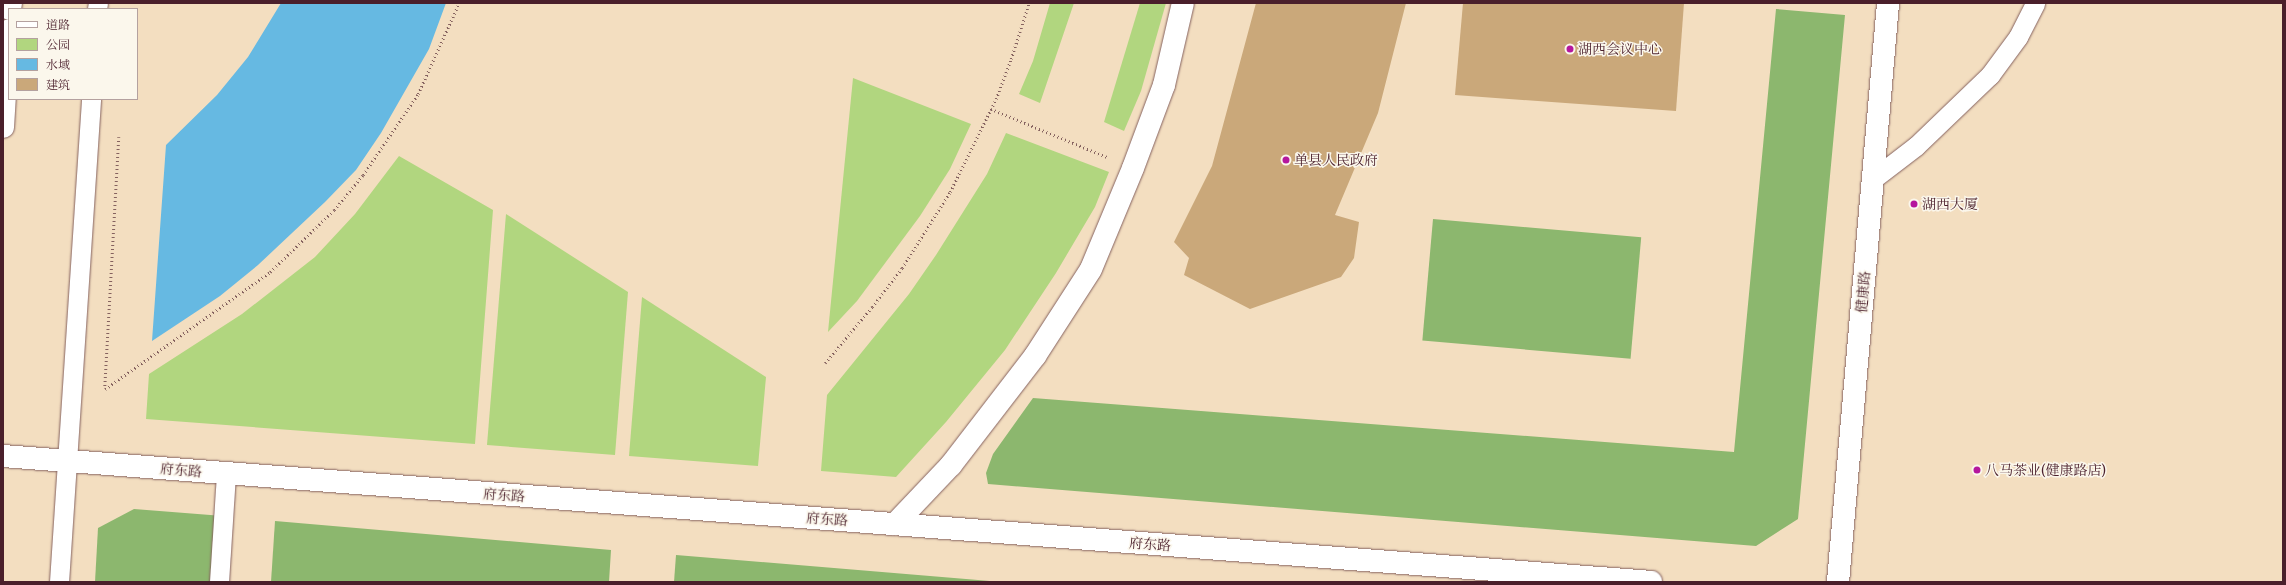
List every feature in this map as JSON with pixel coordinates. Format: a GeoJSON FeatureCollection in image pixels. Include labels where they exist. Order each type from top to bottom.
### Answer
{"type":"FeatureCollection","features":[{"type":"Feature","properties":{"kind":"street"},"geometry":{"type":"LineString","coordinates":[[895,524],[951,465],[1035,356],[1091,269],[1133,168],[1164,85],[1183,3]]}},
{"type":"Feature","properties":{"kind":"street","name":"健康路"},"geometry":{"type":"LineString","coordinates":[[1838,582],[1888,3]]}},
{"type":"Feature","properties":{"kind":"street"},"geometry":{"type":"LineString","coordinates":[[3,127],[8,46]]}},
{"type":"Feature","properties":{"kind":"street","name":"府东路"},"geometry":{"type":"LineString","coordinates":[[3,456],[1651,582]]}},
{"type":"Feature","properties":{"kind":"lane"},"geometry":{"type":"LineString","coordinates":[[1873,179],[1916,146],[1990,75],[2018,37],[2035,3]]}},
{"type":"Feature","properties":{"kind":"lane"},"geometry":{"type":"LineString","coordinates":[[59,582],[91,100]]}},
{"type":"Feature","properties":{"kind":"lane"},"geometry":{"type":"LineString","coordinates":[[219,582],[226,474]]}},
{"type":"Feature","properties":{"kind":"path"},"geometry":{"type":"LineString","coordinates":[[119,130],[105,389],[270,272],[334,210],[363,174],[418,94],[459,3]]}},
{"type":"Feature","properties":{"kind":"path"},"geometry":{"type":"LineString","coordinates":[[825,363],[872,307],[926,232],[975,145],[1011,59],[1029,3]]}},
{"type":"Feature","properties":{"kind":"path"},"geometry":{"type":"LineString","coordinates":[[991,109],[1133,168]]}},
{"type":"Feature","properties":{"kind":"green space"},"geometry":{"type":"Polygon","coordinates":[[[1050,3],[1074,3],[1040,103],[1019,94],[1033,61],[1050,3]]]}},
{"type":"Feature","properties":{"kind":"green space"},"geometry":{"type":"Polygon","coordinates":[[[1140,3],[1166,3],[1141,91],[1124,131],[1104,122],[1140,3]]]}},
{"type":"Feature","properties":{"kind":"green space"},"geometry":{"type":"Polygon","coordinates":[[[1776,9],[1845,15],[1798,519],[1756,546],[988,484],[986,473],[993,454],[1033,398],[1734,452],[1776,9]]]}},
{"type":"Feature","properties":{"kind":"green space"},"geometry":{"type":"Polygon","coordinates":[[[853,78],[971,124],[950,169],[920,216],[857,301],[828,332],[853,78]]]}},
{"type":"Feature","properties":{"kind":"green space"},"geometry":{"type":"Polygon","coordinates":[[[1006,133],[1109,172],[1095,207],[1056,273],[1005,350],[946,422],[896,477],[821,471],[827,395],[909,294],[936,255],[987,174],[1006,133]]]}},
{"type":"Feature","properties":{"kind":"green space"},"geometry":{"type":"Polygon","coordinates":[[[399,156],[493,210],[475,444],[146,419],[149,374],[242,314],[315,257],[355,214],[399,156]]]}},
{"type":"Feature","properties":{"kind":"green space"},"geometry":{"type":"Polygon","coordinates":[[[506,214],[628,292],[615,455],[487,445],[506,214]]]}},
{"type":"Feature","properties":{"kind":"green space"},"geometry":{"type":"Polygon","coordinates":[[[1433,219],[1641,237],[1631,359],[1422,341],[1433,219]]]}},
{"type":"Feature","properties":{"kind":"green space"},"geometry":{"type":"Polygon","coordinates":[[[642,297],[766,377],[758,466],[629,456],[642,297]]]}},
{"type":"Feature","properties":{"kind":"green space"},"geometry":{"type":"Polygon","coordinates":[[[134,509],[223,516],[219,582],[95,582],[98,528],[134,509]]]}},
{"type":"Feature","properties":{"kind":"green space"},"geometry":{"type":"Polygon","coordinates":[[[275,521],[611,550],[609,582],[271,582],[275,521]]]}},
{"type":"Feature","properties":{"kind":"green space"},"geometry":{"type":"Polygon","coordinates":[[[676,555],[1002,582],[674,582],[676,555]]]}},
{"type":"Feature","properties":{"kind":"water"},"geometry":{"type":"Polygon","coordinates":[[[281,3],[446,3],[429,49],[381,133],[356,170],[325,202],[258,265],[220,296],[152,341],[166,145],[217,95],[248,57],[281,3]]]}},
{"type":"Feature","properties":{"kind":"building","name":"单县人民政府"},"geometry":{"type":"Polygon","coordinates":[[[1256,3],[1406,3],[1378,113],[1335,215],[1359,222],[1354,258],[1341,277],[1250,309],[1184,275],[1189,258],[1174,242],[1212,166],[1256,3]]]}},
{"type":"Feature","properties":{"kind":"building","name":"湖西会议中心"},"geometry":{"type":"Polygon","coordinates":[[[1463,3],[1684,3],[1676,111],[1455,95],[1463,3]]]}},
{"type":"Feature","properties":{"kind":"place","name":"湖西会议中心"},"geometry":{"type":"Point","coordinates":[1570,49]}},
{"type":"Feature","properties":{"kind":"place","name":"单县人民政府"},"geometry":{"type":"Point","coordinates":[1286,160]}},
{"type":"Feature","properties":{"kind":"place","name":"湖西大厦"},"geometry":{"type":"Point","coordinates":[1914,204]}},
{"type":"Feature","properties":{"kind":"place","name":"八马茶业(健康路店)"},"geometry":{"type":"Point","coordinates":[1977,470]}}]}
